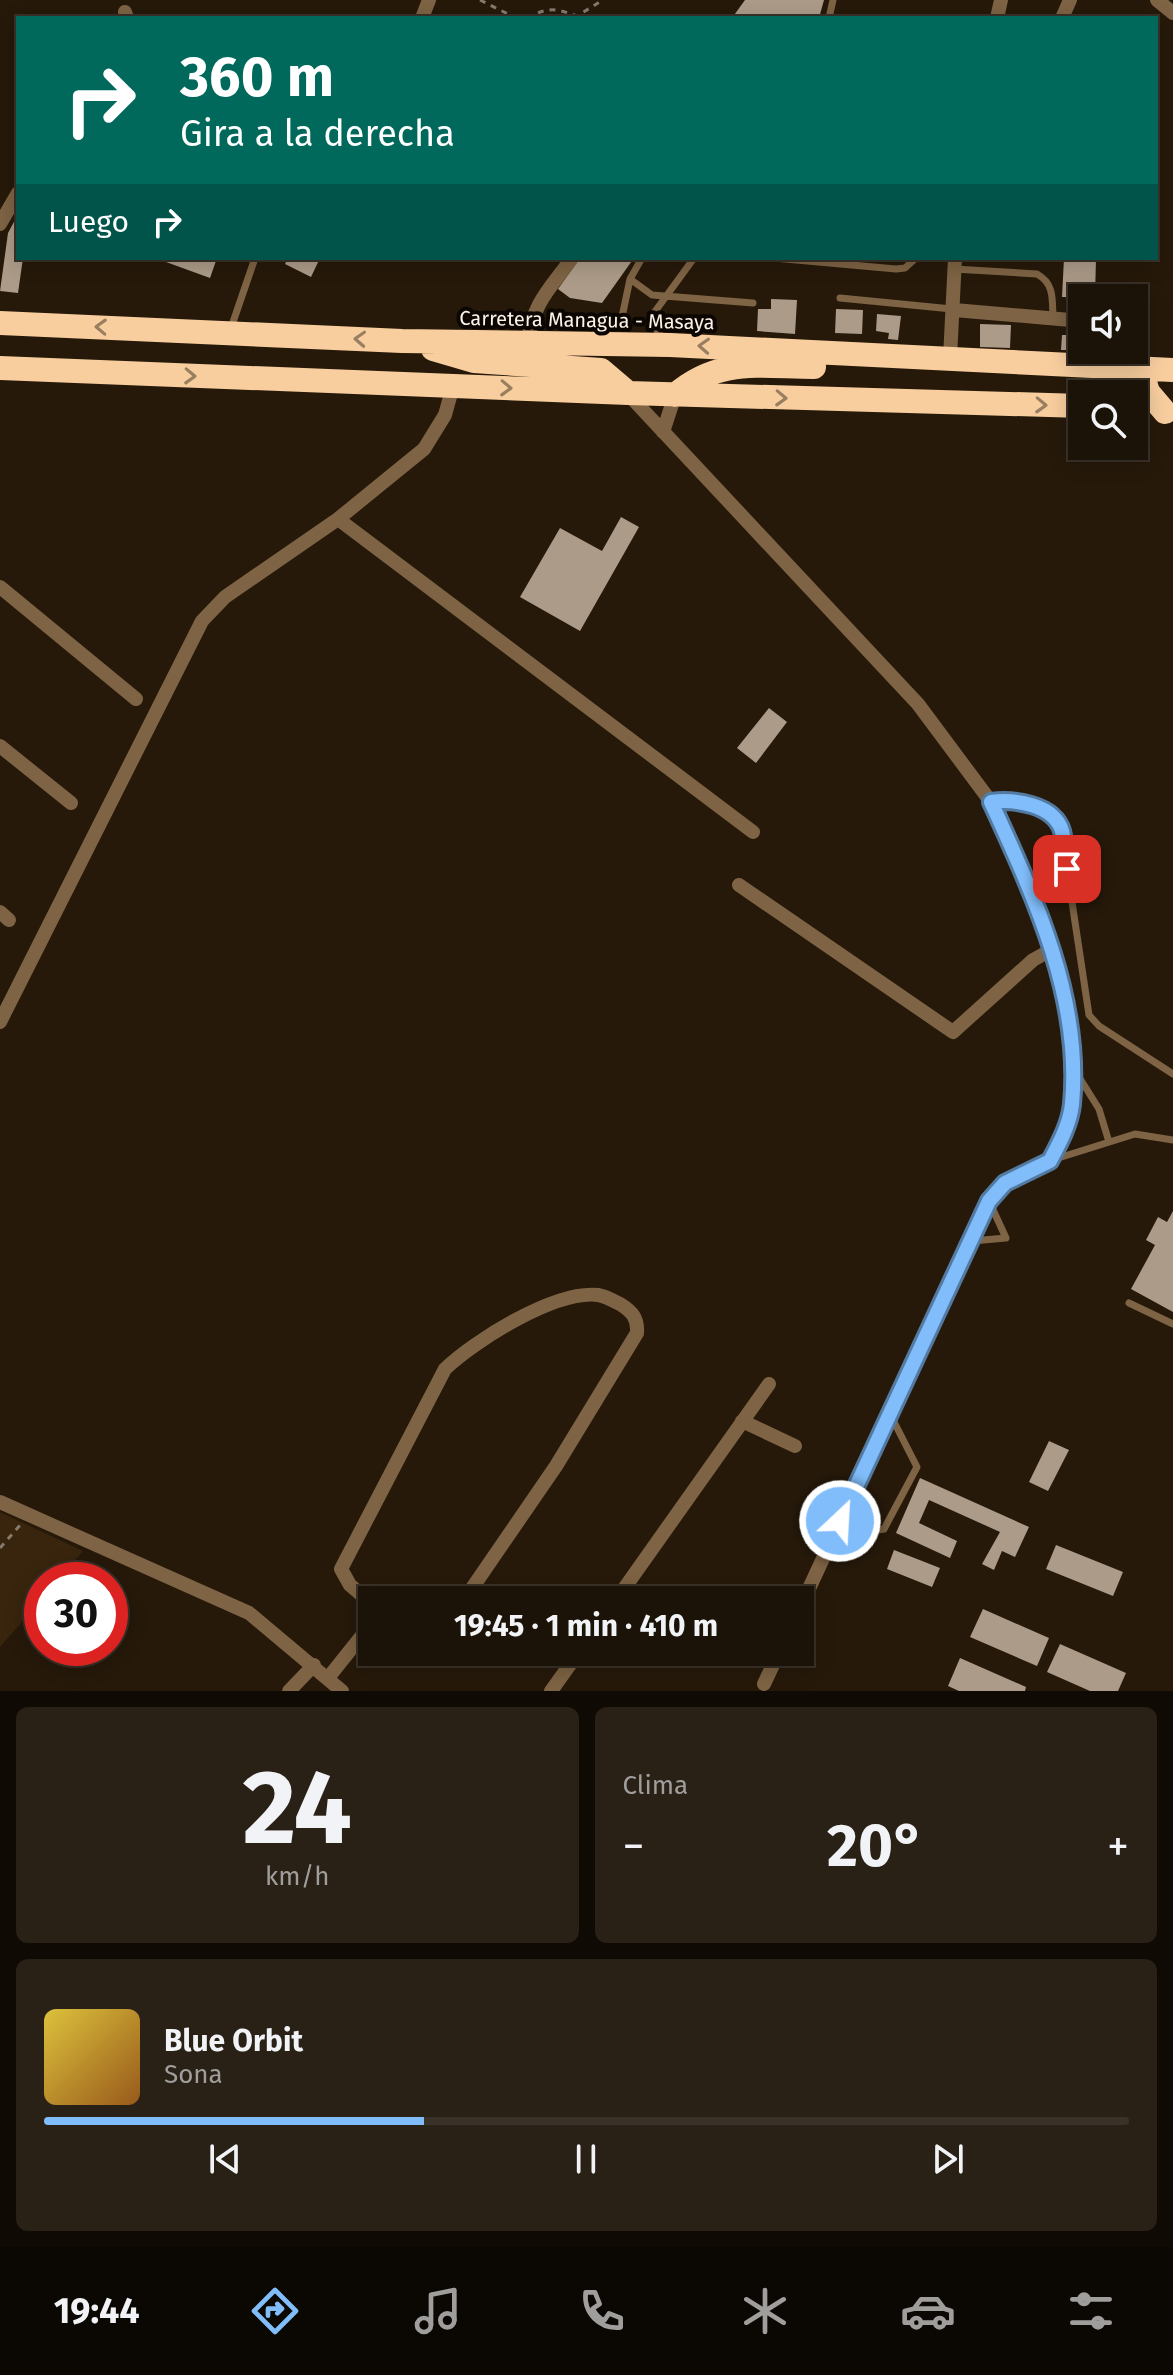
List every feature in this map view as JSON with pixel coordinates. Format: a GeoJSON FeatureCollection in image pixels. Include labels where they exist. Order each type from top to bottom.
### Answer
{"type":"FeatureCollection","features":[{"type":"Feature","properties":{"kind":"highway","name":"Carretera Managua - Masaya"},"geometry":{"type":"LineString","coordinates":[[0,323],[402,341],[670,345],[1173,370]]}},
{"type":"Feature","properties":{"kind":"highway"},"geometry":{"type":"LineString","coordinates":[[402,341],[474,361],[601,370],[628,393]]}},
{"type":"Feature","properties":{"kind":"highway"},"geometry":{"type":"LineString","coordinates":[[675,395],[699,376],[729,366],[887,369],[944,358]]}},
{"type":"Feature","properties":{"kind":"highway"},"geometry":{"type":"LineString","coordinates":[[0,368],[675,395],[1068,406]]}},
{"type":"Feature","properties":{"kind":"highway"},"geometry":{"type":"LineString","coordinates":[[1130,380],[1141,369],[1148,392],[1169,412]]}},
{"type":"Feature","properties":{"kind":"highway"},"geometry":{"type":"LineString","coordinates":[[1148,411],[1169,412]]}},
{"type":"Feature","properties":{"kind":"street"},"geometry":{"type":"LineString","coordinates":[[1157,0],[1173,13]]}},
{"type":"Feature","properties":{"kind":"street"},"geometry":{"type":"LineString","coordinates":[[0,224],[16,196]]}},
{"type":"Feature","properties":{"kind":"street"},"geometry":{"type":"LineString","coordinates":[[528,342],[531,317],[539,301],[570,260]]}},
{"type":"Feature","properties":{"kind":"street"},"geometry":{"type":"LineString","coordinates":[[944,358],[954,310],[955,263]]}},
{"type":"Feature","properties":{"kind":"street"},"geometry":{"type":"LineString","coordinates":[[954,310],[1068,320]]}},
{"type":"Feature","properties":{"kind":"street"},"geometry":{"type":"LineString","coordinates":[[1140,364],[1141,369]]}},
{"type":"Feature","properties":{"kind":"street"},"geometry":{"type":"LineString","coordinates":[[0,1022],[202,621],[225,597],[338,519],[424,449],[445,415],[453,386]]}},
{"type":"Feature","properties":{"kind":"street"},"geometry":{"type":"LineString","coordinates":[[628,393],[918,704],[991,802],[1032,889],[1069,1014],[1072,1106],[1050,1161],[1005,1183],[989,1201],[810,1586]]}},
{"type":"Feature","properties":{"kind":"street"},"geometry":{"type":"LineString","coordinates":[[663,432],[675,395]]}},
{"type":"Feature","properties":{"kind":"street"},"geometry":{"type":"LineString","coordinates":[[338,519],[753,832]]}},
{"type":"Feature","properties":{"kind":"street"},"geometry":{"type":"LineString","coordinates":[[0,587],[136,699]]}},
{"type":"Feature","properties":{"kind":"street"},"geometry":{"type":"LineString","coordinates":[[0,746],[71,803]]}},
{"type":"Feature","properties":{"kind":"street"},"geometry":{"type":"LineString","coordinates":[[739,885],[953,1032],[1033,960],[1051,950]]}},
{"type":"Feature","properties":{"kind":"street"},"geometry":{"type":"LineString","coordinates":[[358,1592],[341,1569],[445,1369],[462,1352],[540,1310],[574,1297],[598,1295],[631,1310],[638,1323],[637,1333],[556,1466],[474,1586]]}},
{"type":"Feature","properties":{"kind":"street"},"geometry":{"type":"LineString","coordinates":[[626,1586],[769,1384]]}},
{"type":"Feature","properties":{"kind":"street"},"geometry":{"type":"LineString","coordinates":[[742,1421],[795,1446]]}},
{"type":"Feature","properties":{"kind":"street"},"geometry":{"type":"LineString","coordinates":[[0,1502],[249,1613],[342,1691]]}},
{"type":"Feature","properties":{"kind":"street"},"geometry":{"type":"LineString","coordinates":[[328,1678],[358,1640]]}},
{"type":"Feature","properties":{"kind":"street"},"geometry":{"type":"LineString","coordinates":[[289,1691],[314,1665]]}},
{"type":"Feature","properties":{"kind":"street"},"geometry":{"type":"LineString","coordinates":[[551,1691],[569,1666]]}},
{"type":"Feature","properties":{"kind":"street"},"geometry":{"type":"LineString","coordinates":[[762,1687],[772,1666]]}},
{"type":"Feature","properties":{"kind":"lane"},"geometry":{"type":"LineString","coordinates":[[230,333],[254,260]]}},
{"type":"Feature","properties":{"kind":"lane"},"geometry":{"type":"LineString","coordinates":[[586,343],[622,317],[630,279],[641,260]]}},
{"type":"Feature","properties":{"kind":"lane"},"geometry":{"type":"LineString","coordinates":[[670,345],[652,324],[651,317],[692,260]]}},
{"type":"Feature","properties":{"kind":"lane"},"geometry":{"type":"LineString","coordinates":[[796,260],[896,269],[905,268],[914,260]]}},
{"type":"Feature","properties":{"kind":"lane"},"geometry":{"type":"LineString","coordinates":[[955,263],[1037,274],[1047,279],[1051,288],[1053,318]]}},
{"type":"Feature","properties":{"kind":"lane"},"geometry":{"type":"LineString","coordinates":[[630,279],[645,293],[753,303]]}},
{"type":"Feature","properties":{"kind":"lane"},"geometry":{"type":"LineString","coordinates":[[840,298],[954,310]]}},
{"type":"Feature","properties":{"kind":"lane"},"geometry":{"type":"LineString","coordinates":[[991,802],[1014,800],[1054,817],[1061,829],[1089,1015],[1099,1026],[1173,1074]]}},
{"type":"Feature","properties":{"kind":"lane"},"geometry":{"type":"LineString","coordinates":[[1071,1066],[1099,1109],[1109,1142]]}},
{"type":"Feature","properties":{"kind":"lane"},"geometry":{"type":"LineString","coordinates":[[1050,1161],[1135,1134],[1173,1140]]}},
{"type":"Feature","properties":{"kind":"lane"},"geometry":{"type":"LineString","coordinates":[[969,1241],[1006,1238],[989,1201]]}},
{"type":"Feature","properties":{"kind":"lane"},"geometry":{"type":"LineString","coordinates":[[1129,1303],[1173,1324]]}},
{"type":"Feature","properties":{"kind":"lane"},"geometry":{"type":"LineString","coordinates":[[832,1538],[884,1529],[917,1467],[890,1415]]}},
{"type":"Feature","properties":{"kind":"path"},"geometry":{"type":"LineString","coordinates":[[480,0],[512,16]]}},
{"type":"Feature","properties":{"kind":"path"},"geometry":{"type":"LineString","coordinates":[[531,16],[549,8],[561,8],[577,16],[603,0]]}},
{"type":"Feature","properties":{"kind":"path"},"geometry":{"type":"LineString","coordinates":[[0,1548],[21,1524]]}},
{"type":"Feature","properties":{"kind":"shaded area"},"geometry":{"type":"Polygon","coordinates":[[[0,1512],[83,1551],[74,1562],[24,1562],[24,1620],[0,1647],[0,1512]]]}},
{"type":"Feature","properties":{"kind":"building"},"geometry":{"type":"Polygon","coordinates":[[[745,0],[824,0],[820,16],[733,16],[745,0]]]}},
{"type":"Feature","properties":{"kind":"building"},"geometry":{"type":"Polygon","coordinates":[[[16,218],[16,260],[23,260],[18,293],[0,291],[8,233],[16,218]]]}},
{"type":"Feature","properties":{"kind":"building"},"geometry":{"type":"Polygon","coordinates":[[[160,260],[216,260],[210,278],[160,260]]]}},
{"type":"Feature","properties":{"kind":"building"},"geometry":{"type":"Polygon","coordinates":[[[287,260],[319,260],[311,277],[285,264],[287,260]]]}},
{"type":"Feature","properties":{"kind":"building"},"geometry":{"type":"Polygon","coordinates":[[[579,260],[633,260],[602,303],[570,298],[558,289],[579,260]]]}},
{"type":"Feature","properties":{"kind":"building"},"geometry":{"type":"Polygon","coordinates":[[[1064,260],[1096,260],[1095,284],[1068,284],[1068,297],[1062,297],[1064,260]]]}},
{"type":"Feature","properties":{"kind":"building"},"geometry":{"type":"Polygon","coordinates":[[[771,299],[797,300],[795,334],[757,331],[758,309],[771,309],[771,299]]]}},
{"type":"Feature","properties":{"kind":"building"},"geometry":{"type":"Polygon","coordinates":[[[836,309],[863,310],[862,334],[835,333],[836,309]]]}},
{"type":"Feature","properties":{"kind":"building"},"geometry":{"type":"Polygon","coordinates":[[[877,314],[901,316],[898,340],[888,339],[889,333],[876,331],[877,314]]]}},
{"type":"Feature","properties":{"kind":"building"},"geometry":{"type":"Polygon","coordinates":[[[980,324],[1011,325],[1010,348],[980,347],[980,324]]]}},
{"type":"Feature","properties":{"kind":"building"},"geometry":{"type":"Polygon","coordinates":[[[1062,335],[1068,335],[1068,350],[1061,350],[1062,335]]]}},
{"type":"Feature","properties":{"kind":"building"},"geometry":{"type":"Polygon","coordinates":[[[621,517],[639,527],[580,631],[520,597],[560,528],[602,551],[621,517]]]}},
{"type":"Feature","properties":{"kind":"building"},"geometry":{"type":"Polygon","coordinates":[[[769,708],[787,722],[756,763],[737,748],[769,708]]]}},
{"type":"Feature","properties":{"kind":"building"},"geometry":{"type":"Polygon","coordinates":[[[1173,1211],[1173,1312],[1131,1289],[1155,1245],[1146,1240],[1158,1217],[1167,1222],[1173,1211]]]}},
{"type":"Feature","properties":{"kind":"building"},"geometry":{"type":"Polygon","coordinates":[[[1049,1441],[1069,1450],[1048,1491],[1029,1482],[1049,1441]]]}},
{"type":"Feature","properties":{"kind":"building"},"geometry":{"type":"Polygon","coordinates":[[[920,1478],[1029,1527],[1015,1557],[1002,1551],[994,1570],[982,1564],[1000,1532],[929,1500],[919,1523],[957,1541],[950,1558],[896,1533],[920,1478]]]}},
{"type":"Feature","properties":{"kind":"building"},"geometry":{"type":"Polygon","coordinates":[[[1056,1545],[1123,1572],[1113,1596],[1046,1569],[1056,1545]]]}},
{"type":"Feature","properties":{"kind":"building"},"geometry":{"type":"Polygon","coordinates":[[[894,1550],[940,1568],[932,1587],[887,1569],[894,1550]]]}},
{"type":"Feature","properties":{"kind":"building"},"geometry":{"type":"Polygon","coordinates":[[[983,1609],[1049,1638],[1037,1666],[970,1637],[983,1609]]]}},
{"type":"Feature","properties":{"kind":"building"},"geometry":{"type":"Polygon","coordinates":[[[1060,1644],[1126,1673],[1118,1691],[1090,1691],[1047,1672],[1060,1644]]]}},
{"type":"Feature","properties":{"kind":"building"},"geometry":{"type":"Polygon","coordinates":[[[960,1658],[1026,1687],[1025,1691],[959,1691],[948,1686],[960,1658]]]}},
{"type":"Feature","properties":{"kind":"route"},"geometry":{"type":"LineString","coordinates":[[840,1521],[989,1201],[1005,1183],[1050,1161],[1063,1135],[1072,1106],[1069,1014],[1032,889],[991,802],[1014,800],[1054,817],[1061,829],[1067,869]]}}]}
